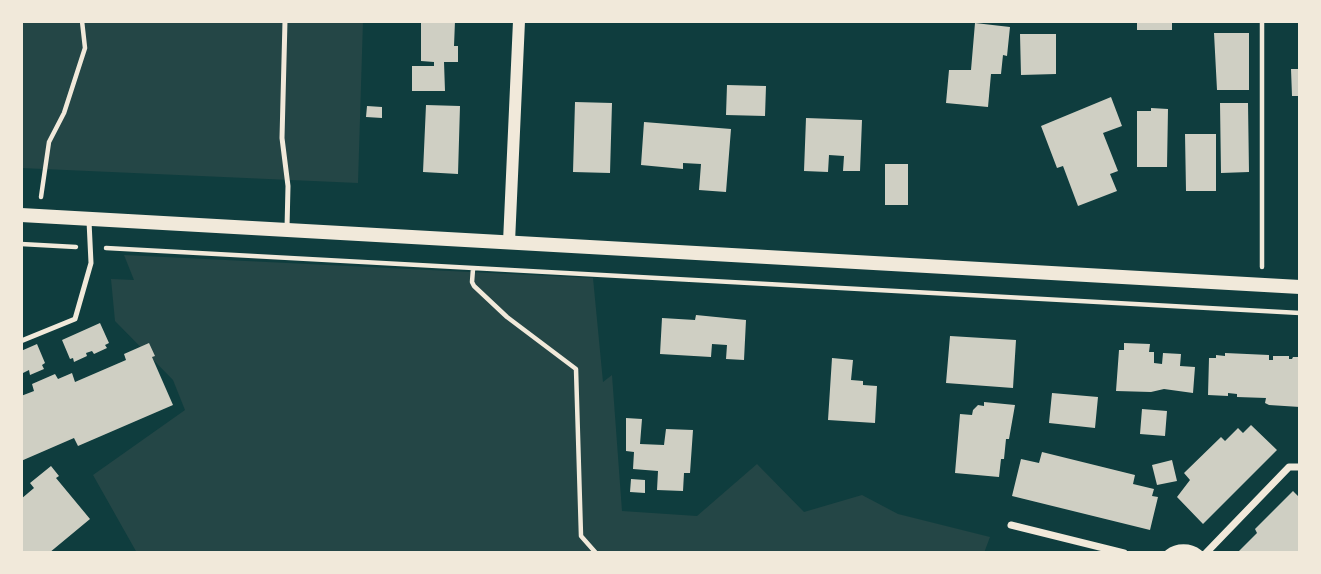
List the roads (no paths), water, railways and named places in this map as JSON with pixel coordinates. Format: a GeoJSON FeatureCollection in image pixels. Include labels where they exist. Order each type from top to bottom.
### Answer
{"type":"FeatureCollection","features":[{"type":"Feature","properties":{"kind":"main road"},"geometry":{"type":"LineString","coordinates":[[21,215],[1300,287]]}},
{"type":"Feature","properties":{"kind":"street"},"geometry":{"type":"LineString","coordinates":[[509,242],[519,21]]}},
{"type":"Feature","properties":{"kind":"street"},"geometry":{"type":"LineString","coordinates":[[1206,553],[1289,467],[1300,467]]}},
{"type":"Feature","properties":{"kind":"street"},"geometry":{"type":"LineString","coordinates":[[1011,525],[1124,553]]}},
{"type":"Feature","properties":{"kind":"street"},"geometry":{"type":"LineString","coordinates":[[1168,553],[1189,548],[1199,553]]}},
{"type":"Feature","properties":{"kind":"lane"},"geometry":{"type":"LineString","coordinates":[[285,21],[282,138],[288,186],[287,231]]}},
{"type":"Feature","properties":{"kind":"lane"},"geometry":{"type":"LineString","coordinates":[[21,341],[75,319],[91,263],[89,217]]}}]}
